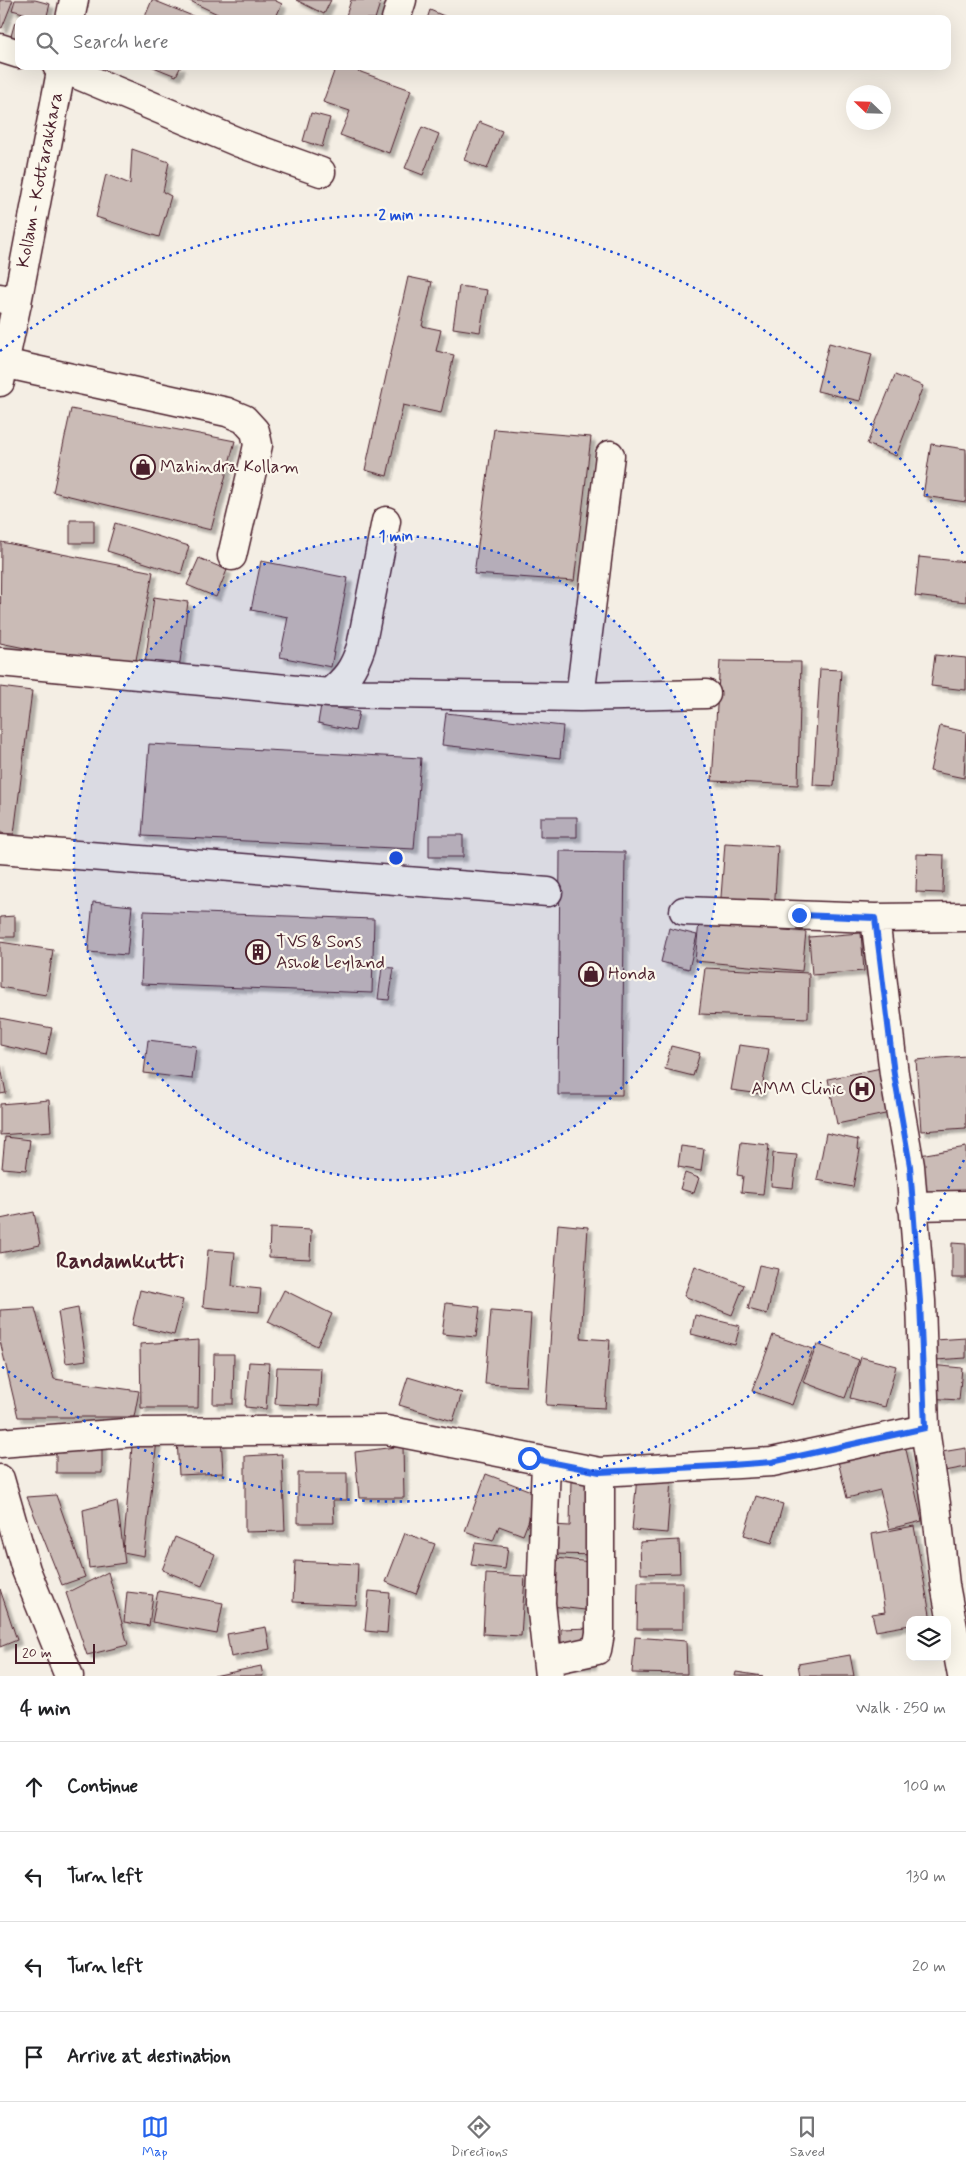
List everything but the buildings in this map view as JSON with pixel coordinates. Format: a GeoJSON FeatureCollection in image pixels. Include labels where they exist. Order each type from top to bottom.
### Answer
{"type":"FeatureCollection","features":[{"type":"Feature","properties":{"kind":"street"},"geometry":{"type":"LineString","coordinates":[[71,15],[74,0]]}},
{"type":"Feature","properties":{"kind":"street"},"geometry":{"type":"LineString","coordinates":[[397,15],[402,0]]}},
{"type":"Feature","properties":{"kind":"street"},"geometry":{"type":"LineString","coordinates":[[0,48],[15,53]]}},
{"type":"Feature","properties":{"kind":"street","name":"Kollam - Kottarakkara"},"geometry":{"type":"LineString","coordinates":[[2,372],[9,301],[59,70]]}},
{"type":"Feature","properties":{"kind":"street"},"geometry":{"type":"LineString","coordinates":[[67,70],[240,143],[321,172]]}},
{"type":"Feature","properties":{"kind":"street"},"geometry":{"type":"LineString","coordinates":[[2,372],[189,403],[244,419],[255,431],[258,445],[232,556]]}},
{"type":"Feature","properties":{"kind":"street"},"geometry":{"type":"LineString","coordinates":[[580,697],[610,455]]}},
{"type":"Feature","properties":{"kind":"street"},"geometry":{"type":"LineString","coordinates":[[329,693],[347,678],[361,647],[386,521]]}},
{"type":"Feature","properties":{"kind":"street"},"geometry":{"type":"LineString","coordinates":[[0,662],[329,693],[580,697],[706,694]]}},
{"type":"Feature","properties":{"kind":"street"},"geometry":{"type":"LineString","coordinates":[[0,849],[548,892]]}},
{"type":"Feature","properties":{"kind":"street"},"geometry":{"type":"LineString","coordinates":[[684,911],[875,918],[966,917]]}},
{"type":"Feature","properties":{"kind":"street"},"geometry":{"type":"LineString","coordinates":[[875,918],[894,1074],[910,1166],[920,1301],[925,1428],[956,1586],[962,1676]]}},
{"type":"Feature","properties":{"kind":"street"},"geometry":{"type":"LineString","coordinates":[[912,1206],[966,1206]]}},
{"type":"Feature","properties":{"kind":"street"},"geometry":{"type":"LineString","coordinates":[[0,1444],[138,1432],[386,1430],[600,1472],[772,1462],[925,1428]]}},
{"type":"Feature","properties":{"kind":"street"},"geometry":{"type":"LineString","coordinates":[[546,1462],[541,1603],[553,1668],[597,1650],[600,1633],[600,1472]]}},
{"type":"Feature","properties":{"kind":"street"},"geometry":{"type":"LineString","coordinates":[[0,1479],[26,1570],[68,1676]]}},
{"type":"Feature","properties":{"kind":"place","name":"Mahindra Kollam"},"geometry":{"type":"Point","coordinates":[143,467]}},
{"type":"Feature","properties":{"kind":"place","name":"TVS & Sons Ashok Leyland"},"geometry":{"type":"Point","coordinates":[258,952]}},
{"type":"Feature","properties":{"kind":"place","name":"Honda"},"geometry":{"type":"Point","coordinates":[591,974]}},
{"type":"Feature","properties":{"kind":"place","name":"AMM Clinic"},"geometry":{"type":"Point","coordinates":[862,1089]}},
{"type":"Feature","properties":{"kind":"district","name":"Randamkutti"},"geometry":{"type":"Point","coordinates":[120,1262]}},
{"type":"Feature","properties":{"kind":"route"},"geometry":{"type":"LineString","coordinates":[[529,1458],[600,1472],[680,1469],[772,1462],[925,1428],[920,1301],[910,1166],[894,1074],[875,918],[799,915]]}}]}
